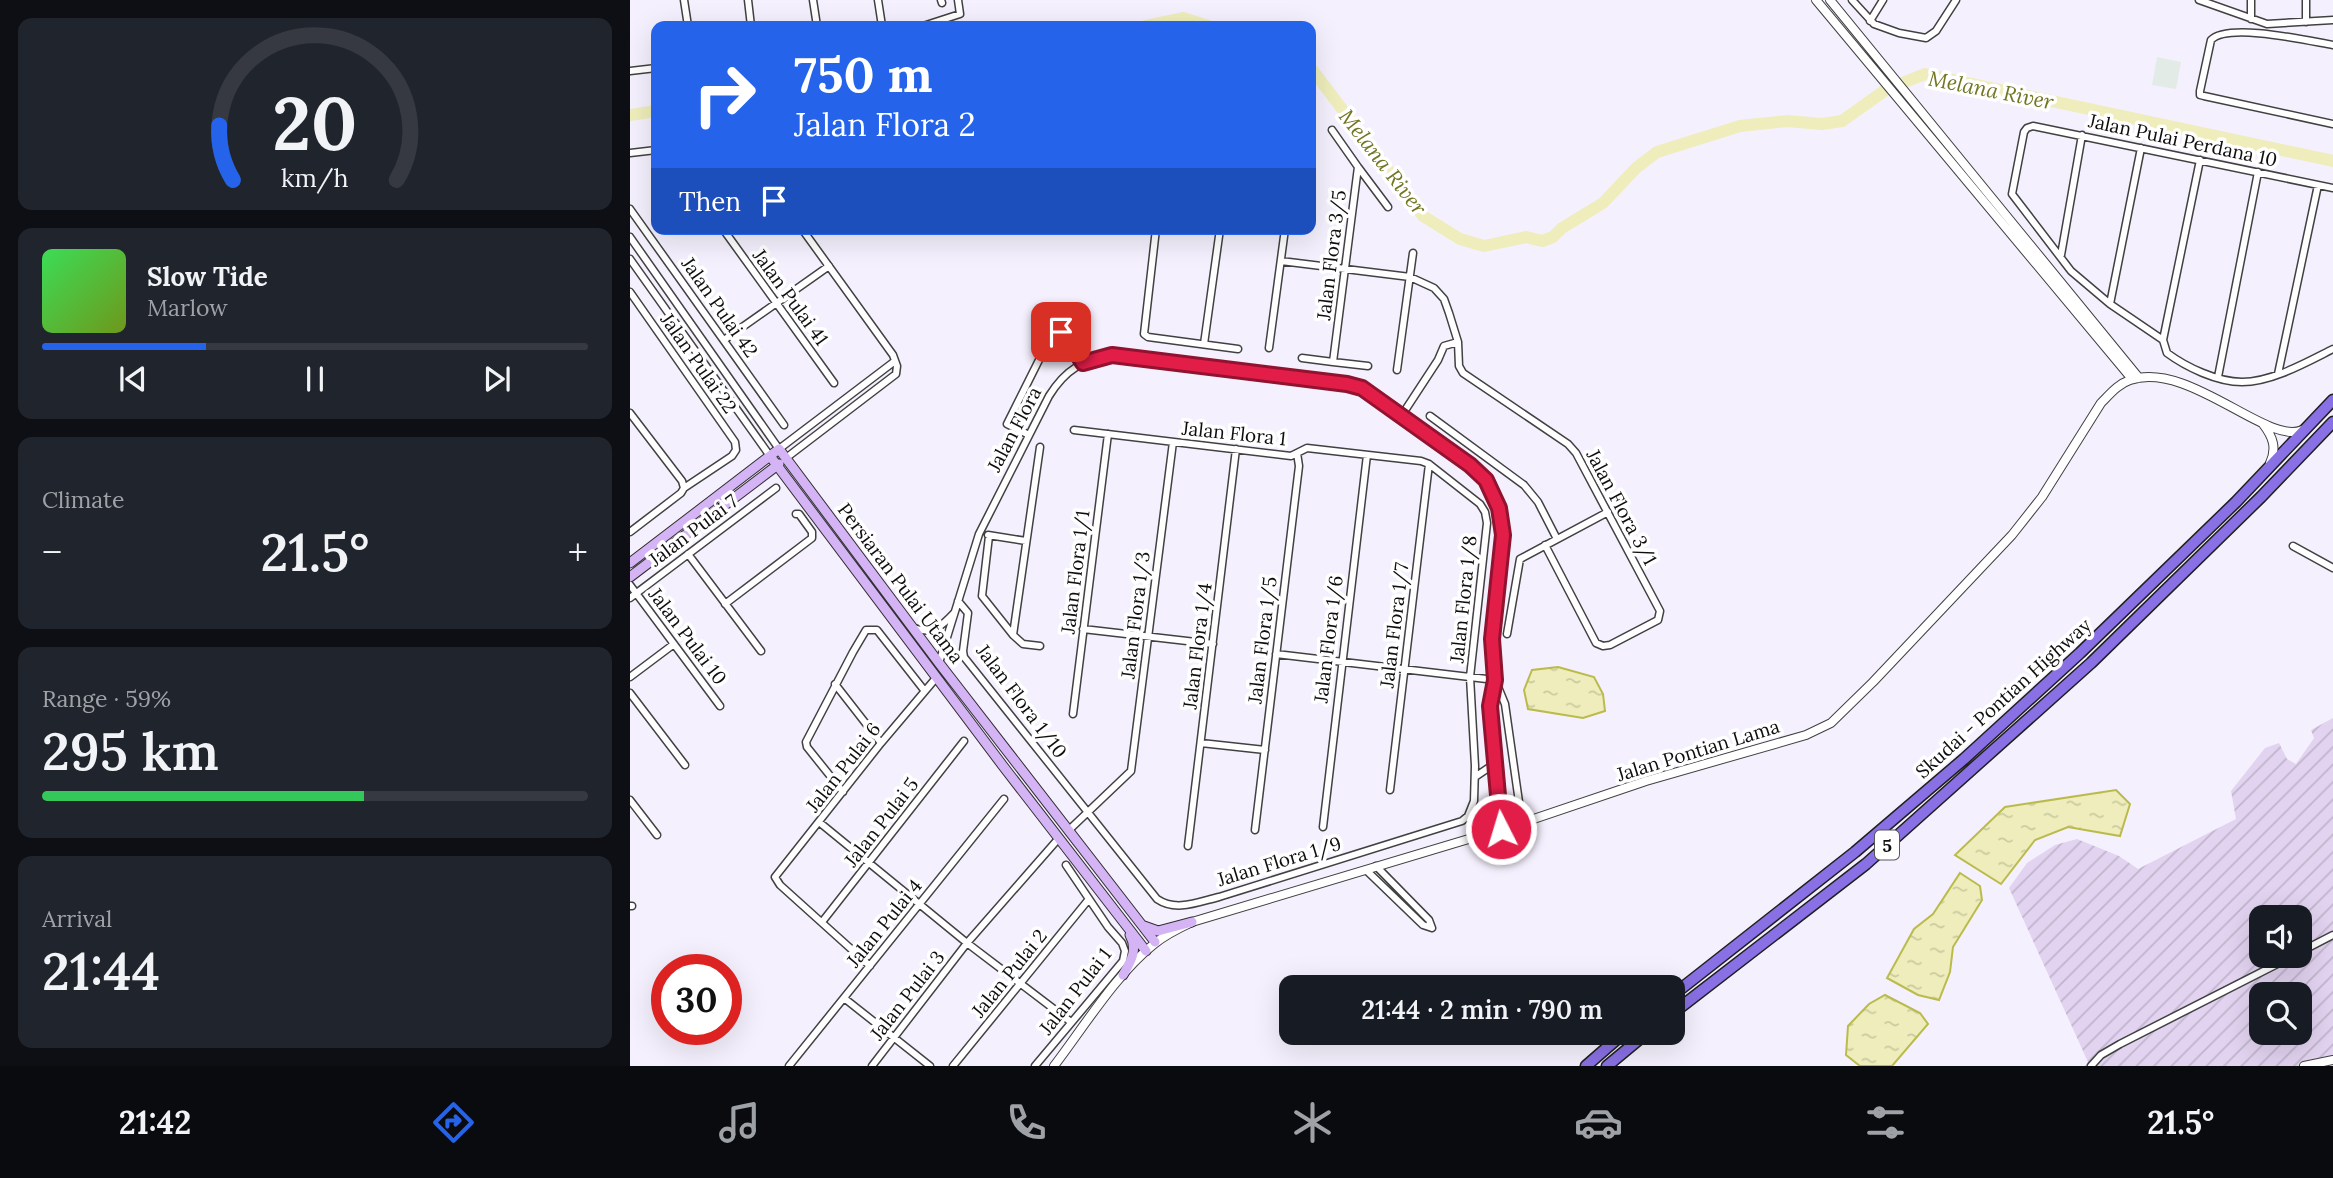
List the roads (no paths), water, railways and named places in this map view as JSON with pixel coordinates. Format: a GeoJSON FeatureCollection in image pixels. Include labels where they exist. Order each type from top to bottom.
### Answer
{"type":"FeatureCollection","features":[{"type":"Feature","properties":{"kind":"highway","name":"Skudai - Pontian Highway"},"geometry":{"type":"LineString","coordinates":[[1685,986],[1856,852],[1964,759],[2080,653],[2236,502],[2333,400]]}},
{"type":"Feature","properties":{"kind":"highway","name":"Skudai - Pontian Highway"},"geometry":{"type":"LineString","coordinates":[[1685,1004],[1866,863],[2091,663],[2261,497],[2333,422]]}},
{"type":"Feature","properties":{"kind":"highway"},"geometry":{"type":"LineString","coordinates":[[1586,1066],[1610,1045]]}},
{"type":"Feature","properties":{"kind":"highway"},"geometry":{"type":"LineString","coordinates":[[1608,1066],[1633,1045]]}},
{"type":"Feature","properties":{"kind":"main road"},"geometry":{"type":"LineString","coordinates":[[630,563],[779,449]]}},
{"type":"Feature","properties":{"kind":"main road","name":"Persiaran Pulai Utama"},"geometry":{"type":"LineString","coordinates":[[779,449],[939,663],[1155,942]]}},
{"type":"Feature","properties":{"kind":"main road","name":"Persiaran Pulai Utama"},"geometry":{"type":"LineString","coordinates":[[770,456],[1146,951]]}},
{"type":"Feature","properties":{"kind":"main road"},"geometry":{"type":"LineString","coordinates":[[630,577],[786,458]]}},
{"type":"Feature","properties":{"kind":"main road"},"geometry":{"type":"LineString","coordinates":[[1059,838],[1069,830]]}},
{"type":"Feature","properties":{"kind":"main road"},"geometry":{"type":"LineString","coordinates":[[1138,920],[1145,927],[1158,932],[1192,922]]}},
{"type":"Feature","properties":{"kind":"main road"},"geometry":{"type":"LineString","coordinates":[[1124,975],[1135,948],[1125,924]]}},
{"type":"Feature","properties":{"kind":"street"},"geometry":{"type":"LineString","coordinates":[[684,0],[687,21]]}},
{"type":"Feature","properties":{"kind":"street"},"geometry":{"type":"LineString","coordinates":[[748,0],[750,21]]}},
{"type":"Feature","properties":{"kind":"street"},"geometry":{"type":"LineString","coordinates":[[813,0],[816,21]]}},
{"type":"Feature","properties":{"kind":"street"},"geometry":{"type":"LineString","coordinates":[[878,0],[881,21]]}},
{"type":"Feature","properties":{"kind":"street"},"geometry":{"type":"LineString","coordinates":[[938,21],[960,14],[958,0]]}},
{"type":"Feature","properties":{"kind":"street"},"geometry":{"type":"LineString","coordinates":[[1816,0],[2119,364],[2136,379]]}},
{"type":"Feature","properties":{"kind":"street"},"geometry":{"type":"LineString","coordinates":[[1830,0],[2129,365],[2136,379]]}},
{"type":"Feature","properties":{"kind":"street"},"geometry":{"type":"LineString","coordinates":[[1852,0],[1870,21],[1899,33],[1928,38],[1936,32],[1956,0]]}},
{"type":"Feature","properties":{"kind":"street"},"geometry":{"type":"LineString","coordinates":[[1870,21],[1884,0]]}},
{"type":"Feature","properties":{"kind":"street"},"geometry":{"type":"LineString","coordinates":[[2199,0],[2267,24],[2333,20]]}},
{"type":"Feature","properties":{"kind":"street"},"geometry":{"type":"LineString","coordinates":[[2250,0],[2251,19]]}},
{"type":"Feature","properties":{"kind":"street"},"geometry":{"type":"LineString","coordinates":[[2306,0],[2306,22]]}},
{"type":"Feature","properties":{"kind":"street"},"geometry":{"type":"LineString","coordinates":[[2267,24],[2267,33]]}},
{"type":"Feature","properties":{"kind":"street"},"geometry":{"type":"LineString","coordinates":[[2333,45],[2267,33],[2213,37],[2200,95],[2333,124]]}},
{"type":"Feature","properties":{"kind":"street"},"geometry":{"type":"LineString","coordinates":[[630,71],[651,69]]}},
{"type":"Feature","properties":{"kind":"street","name":"Jalan Pulai Perdana 10"},"geometry":{"type":"LineString","coordinates":[[2062,255],[2017,201],[2013,190],[2027,128],[2082,135],[2333,188]]}},
{"type":"Feature","properties":{"kind":"street","name":"Jalan Flora 3/5"},"geometry":{"type":"LineString","coordinates":[[1332,130],[1358,167],[1333,362]]}},
{"type":"Feature","properties":{"kind":"street"},"geometry":{"type":"LineString","coordinates":[[2082,135],[2062,255],[2071,271],[2110,304],[2163,340]]}},
{"type":"Feature","properties":{"kind":"street"},"geometry":{"type":"LineString","coordinates":[[2110,304],[2141,148]]}},
{"type":"Feature","properties":{"kind":"street"},"geometry":{"type":"LineString","coordinates":[[630,153],[651,151]]}},
{"type":"Feature","properties":{"kind":"street"},"geometry":{"type":"LineString","coordinates":[[2200,160],[2163,340],[2166,353],[2182,364],[2241,382],[2278,374],[2333,349]]}},
{"type":"Feature","properties":{"kind":"street"},"geometry":{"type":"LineString","coordinates":[[1358,167],[1388,207]]}},
{"type":"Feature","properties":{"kind":"street"},"geometry":{"type":"LineString","coordinates":[[2218,377],[2258,172]]}},
{"type":"Feature","properties":{"kind":"street"},"geometry":{"type":"LineString","coordinates":[[2278,374],[2318,185]]}},
{"type":"Feature","properties":{"kind":"street","name":"Jalan Pulai 42"},"geometry":{"type":"LineString","coordinates":[[630,209],[784,425]]}},
{"type":"Feature","properties":{"kind":"street","name":"Jalan Pulai 41"},"geometry":{"type":"LineString","coordinates":[[727,235],[834,383]]}},
{"type":"Feature","properties":{"kind":"street"},"geometry":{"type":"LineString","coordinates":[[786,458],[896,374],[895,360],[806,235]]}},
{"type":"Feature","properties":{"kind":"street"},"geometry":{"type":"LineString","coordinates":[[1155,235],[1144,334],[1147,337],[1238,349]]}},
{"type":"Feature","properties":{"kind":"street"},"geometry":{"type":"LineString","coordinates":[[1204,344],[1219,235]]}},
{"type":"Feature","properties":{"kind":"street"},"geometry":{"type":"LineString","coordinates":[[1269,348],[1283,235]]}},
{"type":"Feature","properties":{"kind":"street","name":"Persiaran Pulai Utama"},"geometry":{"type":"LineString","coordinates":[[630,237],[779,449]]}},
{"type":"Feature","properties":{"kind":"street"},"geometry":{"type":"LineString","coordinates":[[1398,370],[1413,253]]}},
{"type":"Feature","properties":{"kind":"street","name":"Persiaran Pulai Utama"},"geometry":{"type":"LineString","coordinates":[[630,259],[770,456]]}},
{"type":"Feature","properties":{"kind":"street"},"geometry":{"type":"LineString","coordinates":[[1281,261],[1410,277]]}},
{"type":"Feature","properties":{"kind":"street"},"geometry":{"type":"LineString","coordinates":[[723,340],[829,266]]}},
{"type":"Feature","properties":{"kind":"street","name":"Jalan Flora 3/1"},"geometry":{"type":"LineString","coordinates":[[1410,277],[1438,291],[1449,313],[1458,342],[1459,366],[1463,373],[1568,444],[1582,463],[1660,611],[1658,620],[1610,645],[1597,643],[1545,545]]}},
{"type":"Feature","properties":{"kind":"street","name":"Jalan Pulai 22"},"geometry":{"type":"LineString","coordinates":[[630,292],[735,442],[735,454],[684,488]]}},
{"type":"Feature","properties":{"kind":"street"},"geometry":{"type":"LineString","coordinates":[[1029,435],[1007,424],[1055,333],[1061,332],[1067,338],[1083,363]]}},
{"type":"Feature","properties":{"kind":"street"},"geometry":{"type":"LineString","coordinates":[[1402,415],[1438,360],[1444,346],[1458,342]]}},
{"type":"Feature","properties":{"kind":"street","name":"Jalan Flora"},"geometry":{"type":"LineString","coordinates":[[939,663],[979,534],[1059,379],[1083,363],[1112,355],[1362,388],[1470,465],[1486,480],[1499,508],[1503,535],[1492,639],[1495,680],[1490,706],[1501,829]]}},
{"type":"Feature","properties":{"kind":"street"},"geometry":{"type":"LineString","coordinates":[[1302,358],[1368,366]]}},
{"type":"Feature","properties":{"kind":"street"},"geometry":{"type":"LineString","coordinates":[[779,449],[895,360]]}},
{"type":"Feature","properties":{"kind":"street"},"geometry":{"type":"LineString","coordinates":[[2114,389],[2120,377],[2119,364]]}},
{"type":"Feature","properties":{"kind":"street"},"geometry":{"type":"LineString","coordinates":[[2129,365],[2162,378]]}},
{"type":"Feature","properties":{"kind":"street","name":"Jalan Pontian Lama"},"geometry":{"type":"LineString","coordinates":[[1054,1066],[1124,975],[1146,951],[1155,942],[1192,922],[1522,823],[1646,781],[1806,735],[1831,723],[2025,520],[2076,441],[2114,389],[2136,379],[2162,378],[2222,401],[2278,431],[2292,433],[2313,422]]}},
{"type":"Feature","properties":{"kind":"street"},"geometry":{"type":"LineString","coordinates":[[630,413],[682,481],[684,488],[630,531]]}},
{"type":"Feature","properties":{"kind":"street"},"geometry":{"type":"LineString","coordinates":[[1430,416],[1524,485],[1538,502],[1557,539]]}},
{"type":"Feature","properties":{"kind":"street"},"geometry":{"type":"LineString","coordinates":[[2236,502],[2271,462],[2274,442],[2262,424]]}},
{"type":"Feature","properties":{"kind":"street","name":"Jalan Flora 1"},"geometry":{"type":"LineString","coordinates":[[1074,430],[1291,456],[1307,448],[1429,464],[1480,503],[1487,523]]}},
{"type":"Feature","properties":{"kind":"street","name":"Jalan Flora 1/1"},"geometry":{"type":"LineString","coordinates":[[1073,714],[1108,434]]}},
{"type":"Feature","properties":{"kind":"street","name":"Jalan Flora 1/3"},"geometry":{"type":"LineString","coordinates":[[1069,830],[1131,771],[1173,442]]}},
{"type":"Feature","properties":{"kind":"street"},"geometry":{"type":"LineString","coordinates":[[1013,635],[1040,447]]}},
{"type":"Feature","properties":{"kind":"street","name":"Jalan Flora 1/4"},"geometry":{"type":"LineString","coordinates":[[1188,846],[1236,449]]}},
{"type":"Feature","properties":{"kind":"street","name":"Jalan Flora 1/5"},"geometry":{"type":"LineString","coordinates":[[1255,830],[1299,466],[1297,453]]}},
{"type":"Feature","properties":{"kind":"street","name":"Jalan Flora 1/6"},"geometry":{"type":"LineString","coordinates":[[1323,827],[1367,454]]}},
{"type":"Feature","properties":{"kind":"street","name":"Jalan Flora 1/7"},"geometry":{"type":"LineString","coordinates":[[1390,790],[1429,464]]}},
{"type":"Feature","properties":{"kind":"street","name":"Jalan Pulai 7"},"geometry":{"type":"LineString","coordinates":[[633,596],[776,488]]}},
{"type":"Feature","properties":{"kind":"street"},"geometry":{"type":"LineString","coordinates":[[1507,634],[1517,564],[1525,555],[1608,513]]}},
{"type":"Feature","properties":{"kind":"street"},"geometry":{"type":"LineString","coordinates":[[726,604],[811,539],[812,532],[799,514],[796,514]]}},
{"type":"Feature","properties":{"kind":"street","name":"Jalan Flora 1/8"},"geometry":{"type":"LineString","coordinates":[[1479,775],[1470,677],[1487,523]]}},
{"type":"Feature","properties":{"kind":"street"},"geometry":{"type":"LineString","coordinates":[[979,534],[1026,541]]}},
{"type":"Feature","properties":{"kind":"street"},"geometry":{"type":"LineString","coordinates":[[989,536],[982,596],[1023,644],[1041,646]]}},
{"type":"Feature","properties":{"kind":"street"},"geometry":{"type":"LineString","coordinates":[[2293,546],[2333,568]]}},
{"type":"Feature","properties":{"kind":"street"},"geometry":{"type":"LineString","coordinates":[[688,554],[761,651]]}},
{"type":"Feature","properties":{"kind":"street","name":"Jalan Pulai 10"},"geometry":{"type":"LineString","coordinates":[[630,585],[633,596],[674,644],[720,706]]}},
{"type":"Feature","properties":{"kind":"street","name":"Jalan Flora 1/10"},"geometry":{"type":"LineString","coordinates":[[958,601],[968,613],[964,657],[1088,813]]}},
{"type":"Feature","properties":{"kind":"street"},"geometry":{"type":"LineString","coordinates":[[914,628],[925,632],[934,630],[955,611]]}},
{"type":"Feature","properties":{"kind":"street"},"geometry":{"type":"LineString","coordinates":[[1083,629],[1213,644]]}},
{"type":"Feature","properties":{"kind":"street"},"geometry":{"type":"LineString","coordinates":[[843,792],[806,745],[835,684],[866,630],[877,630],[924,690]]}},
{"type":"Feature","properties":{"kind":"street"},"geometry":{"type":"LineString","coordinates":[[630,677],[674,644]]}},
{"type":"Feature","properties":{"kind":"street"},"geometry":{"type":"LineString","coordinates":[[1276,654],[1495,680]]}},
{"type":"Feature","properties":{"kind":"street","name":"Jalan Pulai 6"},"geometry":{"type":"LineString","coordinates":[[822,922],[779,885],[775,877],[936,678]]}},
{"type":"Feature","properties":{"kind":"street","name":"Jalan Flora"},"geometry":{"type":"LineString","coordinates":[[1495,680],[1505,704],[1522,823]]}},
{"type":"Feature","properties":{"kind":"street"},"geometry":{"type":"LineString","coordinates":[[835,684],[881,743]]}},
{"type":"Feature","properties":{"kind":"street"},"geometry":{"type":"LineString","coordinates":[[630,693],[685,765]]}},
{"type":"Feature","properties":{"kind":"street","name":"Jalan Pulai 5"},"geometry":{"type":"LineString","coordinates":[[822,922],[964,741]]}},
{"type":"Feature","properties":{"kind":"street"},"geometry":{"type":"LineString","coordinates":[[1201,743],[1265,750]]}},
{"type":"Feature","properties":{"kind":"street"},"geometry":{"type":"LineString","coordinates":[[1479,775],[1494,764]]}},
{"type":"Feature","properties":{"kind":"street"},"geometry":{"type":"LineString","coordinates":[[1479,775],[1489,777],[1497,788]]}},
{"type":"Feature","properties":{"kind":"street","name":"Jalan Flora 1/9"},"geometry":{"type":"LineString","coordinates":[[1088,813],[1157,898],[1171,906],[1219,897],[1462,821],[1468,816],[1474,801],[1479,775]]}},
{"type":"Feature","properties":{"kind":"street","name":"Jalan Pulai 4"},"geometry":{"type":"LineString","coordinates":[[789,1066],[1004,799]]}},
{"type":"Feature","properties":{"kind":"street"},"geometry":{"type":"LineString","coordinates":[[630,800],[657,835]]}},
{"type":"Feature","properties":{"kind":"street","name":"Jalan Pulai 3"},"geometry":{"type":"LineString","coordinates":[[819,822],[967,943]]}},
{"type":"Feature","properties":{"kind":"street","name":"Jalan Pulai 3"},"geometry":{"type":"LineString","coordinates":[[872,1066],[967,943],[1059,838]]}},
{"type":"Feature","properties":{"kind":"street"},"geometry":{"type":"LineString","coordinates":[[1066,865],[1089,899]]}},
{"type":"Feature","properties":{"kind":"street"},"geometry":{"type":"LineString","coordinates":[[1366,870],[1423,925],[1432,928],[1429,920],[1376,866]]}},
{"type":"Feature","properties":{"kind":"street","name":"Jalan Pulai 2"},"geometry":{"type":"LineString","coordinates":[[953,1066],[1089,899]]}},
{"type":"Feature","properties":{"kind":"street","name":"Jalan Pulai 1"},"geometry":{"type":"LineString","coordinates":[[1035,1066],[1122,961],[1122,943],[1089,899]]}},
{"type":"Feature","properties":{"kind":"street"},"geometry":{"type":"LineString","coordinates":[[822,922],[870,966]]}},
{"type":"Feature","properties":{"kind":"street"},"geometry":{"type":"LineString","coordinates":[[2312,946],[2333,935]]}},
{"type":"Feature","properties":{"kind":"street"},"geometry":{"type":"LineString","coordinates":[[967,943],[1070,1022]]}},
{"type":"Feature","properties":{"kind":"street"},"geometry":{"type":"LineString","coordinates":[[2091,1066],[2101,1055],[2120,1044],[2269,968]]}},
{"type":"Feature","properties":{"kind":"street"},"geometry":{"type":"LineString","coordinates":[[844,998],[930,1066]]}},
{"type":"Feature","properties":{"kind":"street"},"geometry":{"type":"LineString","coordinates":[[2304,1066],[2333,1060]]}},
{"type":"Feature","properties":{"kind":"water"},"geometry":{"type":"Polygon","coordinates":[[[1558,667],[1594,677],[1603,694],[1605,711],[1583,718],[1528,709],[1524,690],[1532,670],[1558,667]]]}},
{"type":"Feature","properties":{"kind":"water"},"geometry":{"type":"Polygon","coordinates":[[[2116,790],[2130,804],[2120,836],[2068,827],[2035,840],[2001,884],[1955,855],[2005,807],[2116,790]]]}},
{"type":"Feature","properties":{"kind":"water"},"geometry":{"type":"Polygon","coordinates":[[[1960,873],[1980,886],[1982,900],[1953,947],[1950,972],[1939,1000],[1918,995],[1887,978],[1914,929],[1933,914],[1960,873]]]}},
{"type":"Feature","properties":{"kind":"water"},"geometry":{"type":"Polygon","coordinates":[[[1885,995],[1920,1013],[1928,1024],[1892,1066],[1860,1066],[1846,1055],[1848,1026],[1869,1004],[1885,995]]]}},
{"type":"Feature","properties":{"kind":"waterway","name":"Melana River"},"geometry":{"type":"LineString","coordinates":[[1169,21],[1183,18],[1192,21]]}},
{"type":"Feature","properties":{"kind":"waterway","name":"Melana River"},"geometry":{"type":"LineString","coordinates":[[1316,75],[1423,216],[1460,239],[1484,246],[1526,237],[1542,241],[1553,237],[1562,228],[1603,203],[1636,168],[1657,152],[1740,126],[1787,121],[1822,124],[1842,121],[1887,89],[1925,74],[2333,161]]}},
{"type":"Feature","properties":{"kind":"waterway","name":"Melana River"},"geometry":{"type":"LineString","coordinates":[[630,115],[651,112]]}}]}
